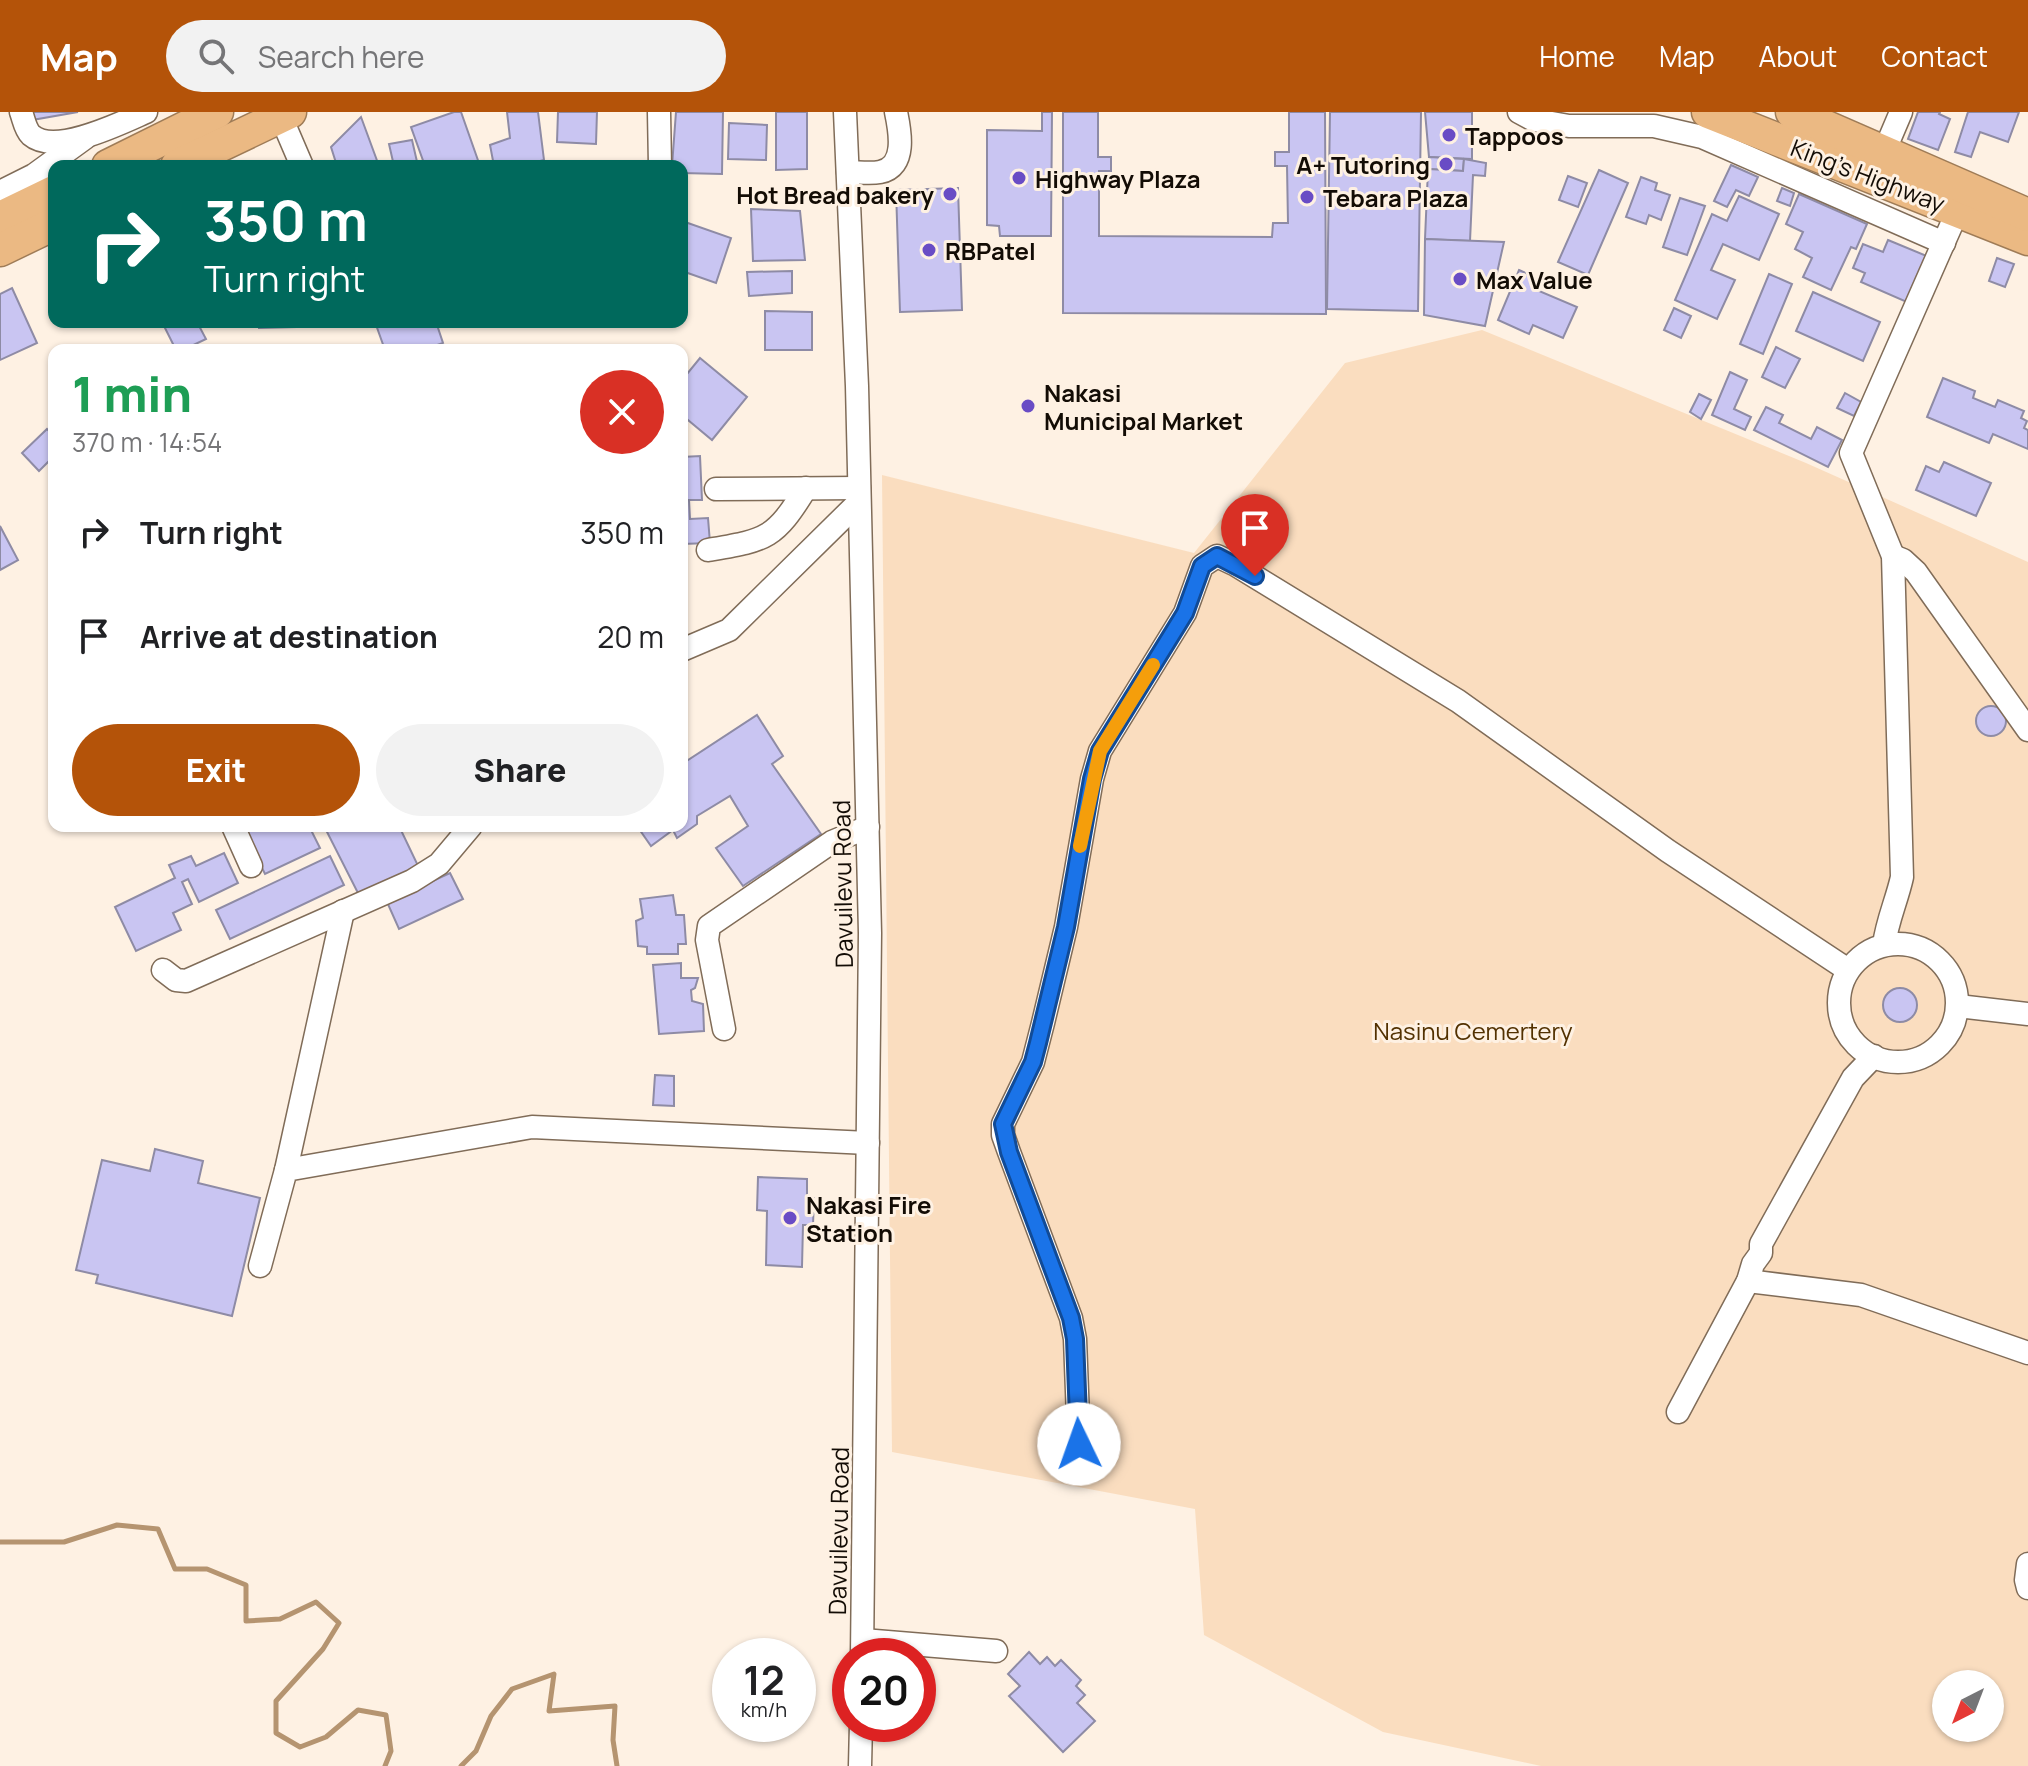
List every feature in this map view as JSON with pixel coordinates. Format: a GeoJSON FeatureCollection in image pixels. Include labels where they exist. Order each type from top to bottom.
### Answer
{"type":"FeatureCollection","features":[{"type":"Feature","properties":{"kind":"highway"},"geometry":{"type":"LineString","coordinates":[[120,160],[217,112]]}},
{"type":"Feature","properties":{"kind":"highway","name":"King's Highway"},"geometry":{"type":"LineString","coordinates":[[1708,112],[2028,239]]}},
{"type":"Feature","properties":{"kind":"highway","name":"King's Highway"},"geometry":{"type":"LineString","coordinates":[[1792,112],[2028,215]]}},
{"type":"Feature","properties":{"kind":"highway"},"geometry":{"type":"LineString","coordinates":[[190,160],[286,114]]}},
{"type":"Feature","properties":{"kind":"highway"},"geometry":{"type":"LineString","coordinates":[[0,218],[48,195]]}},
{"type":"Feature","properties":{"kind":"highway"},"geometry":{"type":"LineString","coordinates":[[0,250],[48,227]]}},
{"type":"Feature","properties":{"kind":"street"},"geometry":{"type":"LineString","coordinates":[[21,112],[26,129],[33,137],[44,141],[86,137]]}},
{"type":"Feature","properties":{"kind":"street"},"geometry":{"type":"LineString","coordinates":[[55,160],[86,137],[146,112]]}},
{"type":"Feature","properties":{"kind":"street"},"geometry":{"type":"LineString","coordinates":[[659,112],[660,160]]}},
{"type":"Feature","properties":{"kind":"street","name":"Davuilevu Road"},"geometry":{"type":"LineString","coordinates":[[845,112],[868,827],[862,1638]]}},
{"type":"Feature","properties":{"kind":"street"},"geometry":{"type":"LineString","coordinates":[[848,172],[882,172],[893,164],[900,149],[896,112]]}},
{"type":"Feature","properties":{"kind":"street"},"geometry":{"type":"LineString","coordinates":[[1519,112],[1534,120],[1569,126],[1654,126],[1702,137],[1944,243]]}},
{"type":"Feature","properties":{"kind":"street"},"geometry":{"type":"LineString","coordinates":[[1884,152],[1901,112]]}},
{"type":"Feature","properties":{"kind":"street"},"geometry":{"type":"LineString","coordinates":[[286,114],[300,160]]}},
{"type":"Feature","properties":{"kind":"street"},"geometry":{"type":"LineString","coordinates":[[0,192],[48,165]]}},
{"type":"Feature","properties":{"kind":"street"},"geometry":{"type":"LineString","coordinates":[[1884,945],[1902,877],[1893,556],[1851,453],[1958,210]]}},
{"type":"Feature","properties":{"kind":"street"},"geometry":{"type":"LineString","coordinates":[[716,489],[806,488],[859,495]]}},
{"type":"Feature","properties":{"kind":"street"},"geometry":{"type":"LineString","coordinates":[[708,550],[754,542],[774,532],[806,488]]}},
{"type":"Feature","properties":{"kind":"street"},"geometry":{"type":"LineString","coordinates":[[688,647],[729,630],[859,495]]}},
{"type":"Feature","properties":{"kind":"street"},"geometry":{"type":"LineString","coordinates":[[1093,1467],[1083,1457],[1079,1444],[1075,1339],[1071,1318],[1009,1152],[1003,1124],[1033,1062],[1040,1036],[1066,927],[1092,779],[1100,751],[1185,613],[1202,566],[1217,556],[1446,693],[1668,851],[1848,970]]}},
{"type":"Feature","properties":{"kind":"street"},"geometry":{"type":"LineString","coordinates":[[1893,556],[1903,560],[1916,572],[2028,730]]}},
{"type":"Feature","properties":{"kind":"street"},"geometry":{"type":"LineString","coordinates":[[724,1029],[707,940],[709,926],[832,842],[868,827]]}},
{"type":"Feature","properties":{"kind":"street"},"geometry":{"type":"LineString","coordinates":[[236,832],[251,866]]}},
{"type":"Feature","properties":{"kind":"street"},"geometry":{"type":"LineString","coordinates":[[163,970],[176,980],[186,981],[426,874],[451,853],[467,832]]}},
{"type":"Feature","properties":{"kind":"street"},"geometry":{"type":"LineString","coordinates":[[260,1266],[286,1170],[343,911]]}},
{"type":"Feature","properties":{"kind":"street"},"geometry":{"type":"LineString","coordinates":[[1904,943],[1932,954],[1951,976],[1958,1006],[1946,1038],[1926,1056],[1900,1062],[1874,1056],[1851,1039],[1840,1012],[1842,983],[1848,970],[1863,954],[1884,945],[1904,943]]}},
{"type":"Feature","properties":{"kind":"street"},"geometry":{"type":"LineString","coordinates":[[1958,1006],[2028,1014]]}},
{"type":"Feature","properties":{"kind":"street"},"geometry":{"type":"LineString","coordinates":[[1678,1412],[1748,1281],[1753,1264],[1761,1253],[1765,1235],[1853,1078],[1874,1056]]}},
{"type":"Feature","properties":{"kind":"street"},"geometry":{"type":"LineString","coordinates":[[286,1170],[532,1127],[868,1143]]}},
{"type":"Feature","properties":{"kind":"street"},"geometry":{"type":"LineString","coordinates":[[1748,1281],[1861,1295],[2028,1353]]}},
{"type":"Feature","properties":{"kind":"street"},"geometry":{"type":"LineString","coordinates":[[2028,1564],[2028,1588]]}},
{"type":"Feature","properties":{"kind":"street"},"geometry":{"type":"LineString","coordinates":[[936,1650],[996,1651]]}},
{"type":"Feature","properties":{"kind":"street"},"geometry":{"type":"LineString","coordinates":[[860,1766],[861,1742]]}},
{"type":"Feature","properties":{"kind":"green space","name":"Nasinu Cemertery"},"geometry":{"type":"Polygon","coordinates":[[[1482,330],[1806,463],[2028,562],[2028,1766],[1541,1766],[1383,1732],[1204,1635],[1195,1509],[892,1452],[882,475],[1194,553],[1345,363],[1482,330]]]}},
{"type":"Feature","properties":{"kind":"building"},"geometry":{"type":"Polygon","coordinates":[[[30,112],[78,112],[32,120],[30,112]]]}},
{"type":"Feature","properties":{"kind":"building"},"geometry":{"type":"Polygon","coordinates":[[[461,112],[478,160],[423,160],[411,127],[461,112]]]}},
{"type":"Feature","properties":{"kind":"building"},"geometry":{"type":"Polygon","coordinates":[[[507,112],[538,112],[544,160],[493,160],[490,145],[510,138],[507,112]]]}},
{"type":"Feature","properties":{"kind":"building"},"geometry":{"type":"Polygon","coordinates":[[[558,112],[597,112],[596,144],[557,142],[558,112]]]}},
{"type":"Feature","properties":{"kind":"building"},"geometry":{"type":"Polygon","coordinates":[[[676,112],[723,112],[722,174],[688,173],[688,160],[672,160],[676,112]]]}},
{"type":"Feature","properties":{"kind":"building"},"geometry":{"type":"Polygon","coordinates":[[[776,112],[807,112],[807,169],[776,170],[776,112]]]}},
{"type":"Feature","properties":{"kind":"building","name":"Highway Plaza"},"geometry":{"type":"Polygon","coordinates":[[[1042,112],[1052,112],[1051,236],[1000,236],[999,226],[987,225],[987,130],[1042,131],[1042,112]]]}},
{"type":"Feature","properties":{"kind":"building","name":"Tebara Plaza"},"geometry":{"type":"Polygon","coordinates":[[[1063,112],[1098,112],[1098,157],[1111,157],[1111,171],[1099,171],[1099,236],[1272,237],[1273,223],[1288,223],[1287,166],[1275,166],[1275,152],[1289,152],[1289,112],[1325,112],[1326,314],[1063,313],[1063,112]]]}},
{"type":"Feature","properties":{"kind":"building"},"geometry":{"type":"Polygon","coordinates":[[[1330,112],[1421,112],[1418,311],[1327,309],[1330,112]]]}},
{"type":"Feature","properties":{"kind":"building","name":"Tappoos"},"geometry":{"type":"Polygon","coordinates":[[[1425,112],[1472,112],[1472,159],[1429,157],[1425,112]]]}},
{"type":"Feature","properties":{"kind":"building"},"geometry":{"type":"Polygon","coordinates":[[[1918,112],[1940,112],[1950,119],[1938,150],[1908,139],[1918,112]]]}},
{"type":"Feature","properties":{"kind":"building"},"geometry":{"type":"Polygon","coordinates":[[[1968,112],[2019,112],[2008,142],[1980,132],[1971,157],[1955,152],[1968,112]]]}},
{"type":"Feature","properties":{"kind":"building"},"geometry":{"type":"Polygon","coordinates":[[[361,117],[377,160],[335,160],[331,147],[361,117]]]}},
{"type":"Feature","properties":{"kind":"building"},"geometry":{"type":"Polygon","coordinates":[[[729,123],[767,125],[766,160],[728,159],[729,123]]]}},
{"type":"Feature","properties":{"kind":"building"},"geometry":{"type":"Polygon","coordinates":[[[412,140],[417,160],[393,160],[389,144],[412,140]]]}},
{"type":"Feature","properties":{"kind":"building","name":"A+ Tutoring"},"geometry":{"type":"Polygon","coordinates":[[[1429,157],[1464,159],[1463,171],[1428,169],[1429,157]]]}},
{"type":"Feature","properties":{"kind":"building"},"geometry":{"type":"Polygon","coordinates":[[[1464,159],[1486,163],[1485,176],[1473,175],[1470,241],[1425,239],[1428,169],[1463,171],[1464,159]]]}},
{"type":"Feature","properties":{"kind":"building"},"geometry":{"type":"Polygon","coordinates":[[[1731,165],[1758,177],[1749,196],[1736,190],[1727,207],[1714,201],[1731,165]]]}},
{"type":"Feature","properties":{"kind":"building"},"geometry":{"type":"Polygon","coordinates":[[[1599,170],[1628,183],[1588,275],[1558,262],[1599,170]]]}},
{"type":"Feature","properties":{"kind":"building"},"geometry":{"type":"Polygon","coordinates":[[[1568,176],[1587,183],[1578,207],[1559,200],[1568,176]]]}},
{"type":"Feature","properties":{"kind":"building"},"geometry":{"type":"Polygon","coordinates":[[[1641,177],[1657,183],[1655,190],[1670,195],[1661,220],[1649,215],[1646,224],[1626,217],[1641,177]]]}},
{"type":"Feature","properties":{"kind":"building","name":"RBPatel"},"geometry":{"type":"Polygon","coordinates":[[[958,188],[962,310],[900,312],[896,190],[958,188]]]}},
{"type":"Feature","properties":{"kind":"building"},"geometry":{"type":"Polygon","coordinates":[[[1782,188],[1794,193],[1790,206],[1777,201],[1782,188]]]}},
{"type":"Feature","properties":{"kind":"building"},"geometry":{"type":"Polygon","coordinates":[[[1799,194],[1867,224],[1856,249],[1851,247],[1831,290],[1803,277],[1812,258],[1795,249],[1803,232],[1786,224],[1799,194]]]}},
{"type":"Feature","properties":{"kind":"building"},"geometry":{"type":"Polygon","coordinates":[[[1739,196],[1779,214],[1759,260],[1723,244],[1711,270],[1735,280],[1717,319],[1675,300],[1712,214],[1727,221],[1739,196]]]}},
{"type":"Feature","properties":{"kind":"building"},"geometry":{"type":"Polygon","coordinates":[[[1680,198],[1705,206],[1687,255],[1663,247],[1680,198]]]}},
{"type":"Feature","properties":{"kind":"building"},"geometry":{"type":"Polygon","coordinates":[[[751,209],[800,211],[805,260],[753,261],[751,209]]]}},
{"type":"Feature","properties":{"kind":"building"},"geometry":{"type":"Polygon","coordinates":[[[688,223],[731,238],[716,283],[688,273],[688,223]]]}},
{"type":"Feature","properties":{"kind":"building","name":"Max Value"},"geometry":{"type":"Polygon","coordinates":[[[1425,239],[1504,242],[1485,326],[1424,315],[1425,239]]]}},
{"type":"Feature","properties":{"kind":"building"},"geometry":{"type":"Polygon","coordinates":[[[1888,240],[1929,257],[1909,303],[1861,282],[1865,273],[1853,268],[1863,244],[1883,252],[1888,240]]]}},
{"type":"Feature","properties":{"kind":"building"},"geometry":{"type":"Polygon","coordinates":[[[1997,258],[2014,264],[2005,287],[1989,281],[1997,258]]]}},
{"type":"Feature","properties":{"kind":"building"},"geometry":{"type":"Polygon","coordinates":[[[1519,270],[1543,281],[1539,291],[1577,307],[1563,338],[1533,325],[1529,334],[1498,320],[1519,270]]]}},
{"type":"Feature","properties":{"kind":"building"},"geometry":{"type":"Polygon","coordinates":[[[792,271],[792,293],[749,296],[747,272],[792,271]]]}},
{"type":"Feature","properties":{"kind":"building"},"geometry":{"type":"Polygon","coordinates":[[[1769,274],[1792,284],[1763,354],[1740,344],[1769,274]]]}},
{"type":"Feature","properties":{"kind":"building"},"geometry":{"type":"Polygon","coordinates":[[[12,288],[37,343],[0,360],[0,294],[12,288]]]}},
{"type":"Feature","properties":{"kind":"building"},"geometry":{"type":"Polygon","coordinates":[[[1813,292],[1880,322],[1863,361],[1796,331],[1813,292]]]}},
{"type":"Feature","properties":{"kind":"building"},"geometry":{"type":"Polygon","coordinates":[[[1674,308],[1691,316],[1681,338],[1664,330],[1674,308]]]}},
{"type":"Feature","properties":{"kind":"building"},"geometry":{"type":"Polygon","coordinates":[[[765,311],[812,312],[812,350],[765,350],[765,311]]]}},
{"type":"Feature","properties":{"kind":"building"},"geometry":{"type":"Polygon","coordinates":[[[165,328],[200,328],[206,339],[196,344],[173,344],[165,328]]]}},
{"type":"Feature","properties":{"kind":"building"},"geometry":{"type":"Polygon","coordinates":[[[377,328],[438,328],[443,343],[440,344],[383,344],[377,328]]]}},
{"type":"Feature","properties":{"kind":"building"},"geometry":{"type":"Polygon","coordinates":[[[1776,347],[1800,359],[1785,388],[1762,377],[1776,347]]]}},
{"type":"Feature","properties":{"kind":"building"},"geometry":{"type":"Polygon","coordinates":[[[700,358],[747,397],[712,440],[688,420],[688,373],[700,358]]]}},
{"type":"Feature","properties":{"kind":"building"},"geometry":{"type":"Polygon","coordinates":[[[1730,372],[1747,380],[1734,409],[1751,417],[1745,430],[1712,415],[1730,372]]]}},
{"type":"Feature","properties":{"kind":"building"},"geometry":{"type":"Polygon","coordinates":[[[1943,378],[1975,391],[1973,398],[1995,407],[1998,400],[2024,411],[2021,418],[2027,421],[2024,428],[2028,430],[2028,449],[1993,434],[1989,443],[1927,417],[1943,378]]]}},
{"type":"Feature","properties":{"kind":"building"},"geometry":{"type":"Polygon","coordinates":[[[1845,393],[1861,402],[1854,416],[1837,408],[1845,393]]]}},
{"type":"Feature","properties":{"kind":"building"},"geometry":{"type":"Polygon","coordinates":[[[1699,394],[1711,400],[1701,419],[1690,412],[1699,394]]]}},
{"type":"Feature","properties":{"kind":"building"},"geometry":{"type":"Polygon","coordinates":[[[1766,407],[1783,415],[1779,423],[1811,439],[1817,427],[1842,440],[1828,467],[1754,430],[1766,407]]]}},
{"type":"Feature","properties":{"kind":"building"},"geometry":{"type":"Polygon","coordinates":[[[48,430],[48,462],[39,471],[22,453],[48,430]]]}},
{"type":"Feature","properties":{"kind":"building"},"geometry":{"type":"Polygon","coordinates":[[[700,456],[702,500],[689,500],[690,519],[708,518],[710,543],[688,544],[688,457],[700,456]]]}},
{"type":"Feature","properties":{"kind":"building"},"geometry":{"type":"Polygon","coordinates":[[[1944,462],[1991,483],[1976,516],[1916,490],[1926,466],[1939,472],[1944,462]]]}},
{"type":"Feature","properties":{"kind":"building"},"geometry":{"type":"Polygon","coordinates":[[[0,526],[18,560],[0,570],[0,526]]]}},
{"type":"Feature","properties":{"kind":"building"},"geometry":{"type":"Polygon","coordinates":[[[1991,706],[2002,710],[2006,721],[2002,732],[1991,736],[1980,732],[1976,721],[1980,710],[1991,706]]]}},
{"type":"Feature","properties":{"kind":"building"},"geometry":{"type":"Polygon","coordinates":[[[757,715],[783,756],[772,764],[821,834],[743,886],[716,848],[748,826],[730,796],[697,816],[697,824],[688,830],[688,760],[757,715]]]}},
{"type":"Feature","properties":{"kind":"building"},"geometry":{"type":"Polygon","coordinates":[[[244,832],[312,832],[320,848],[265,874],[244,832]]]}},
{"type":"Feature","properties":{"kind":"building"},"geometry":{"type":"Polygon","coordinates":[[[327,832],[402,832],[421,872],[362,901],[327,832]]]}},
{"type":"Feature","properties":{"kind":"building"},"geometry":{"type":"Polygon","coordinates":[[[641,832],[670,832],[651,846],[641,832]]]}},
{"type":"Feature","properties":{"kind":"building"},"geometry":{"type":"Polygon","coordinates":[[[224,853],[238,883],[199,902],[188,879],[182,882],[192,904],[173,913],[181,930],[136,951],[115,907],[175,878],[169,865],[191,856],[196,866],[224,853]]]}},
{"type":"Feature","properties":{"kind":"building"},"geometry":{"type":"Polygon","coordinates":[[[330,856],[344,885],[230,939],[216,910],[330,856]]]}},
{"type":"Feature","properties":{"kind":"building"},"geometry":{"type":"Polygon","coordinates":[[[450,873],[463,899],[399,929],[387,902],[450,873]]]}},
{"type":"Feature","properties":{"kind":"building"},"geometry":{"type":"Polygon","coordinates":[[[673,895],[676,915],[684,915],[686,944],[678,944],[678,954],[647,954],[647,947],[638,946],[636,921],[643,918],[640,899],[673,895]]]}},
{"type":"Feature","properties":{"kind":"building"},"geometry":{"type":"Polygon","coordinates":[[[681,963],[681,978],[698,978],[695,988],[691,990],[692,1001],[703,1004],[704,1031],[659,1034],[653,965],[681,963]]]}},
{"type":"Feature","properties":{"kind":"building"},"geometry":{"type":"Polygon","coordinates":[[[1900,988],[1912,993],[1917,1005],[1912,1017],[1900,1022],[1888,1017],[1883,1005],[1888,993],[1900,988]]]}},
{"type":"Feature","properties":{"kind":"building"},"geometry":{"type":"Polygon","coordinates":[[[655,1075],[674,1076],[674,1106],[653,1105],[655,1075]]]}},
{"type":"Feature","properties":{"kind":"building"},"geometry":{"type":"Polygon","coordinates":[[[155,1149],[203,1161],[198,1183],[260,1198],[232,1316],[96,1283],[98,1275],[76,1270],[102,1160],[150,1171],[155,1149]]]}},
{"type":"Feature","properties":{"kind":"building","name":"Nakasi Fire Station"},"geometry":{"type":"Polygon","coordinates":[[[758,1177],[807,1179],[807,1198],[814,1198],[813,1225],[803,1225],[802,1267],[766,1265],[767,1211],[757,1210],[758,1177]]]}},
{"type":"Feature","properties":{"kind":"building"},"geometry":{"type":"Polygon","coordinates":[[[1029,1652],[1040,1664],[1047,1657],[1055,1666],[1061,1660],[1081,1680],[1076,1686],[1085,1695],[1077,1703],[1095,1721],[1063,1752],[1009,1696],[1020,1686],[1008,1674],[1029,1652]]]}},
{"type":"Feature","properties":{"kind":"waterway"},"geometry":{"type":"LineString","coordinates":[[0,1542],[64,1542],[117,1525],[158,1529],[175,1569],[207,1569],[246,1585],[246,1621],[280,1619],[316,1602],[339,1623],[323,1649],[276,1701],[276,1733],[300,1747],[326,1737],[358,1710],[386,1715],[391,1751],[385,1766]]}},
{"type":"Feature","properties":{"kind":"waterway"},"geometry":{"type":"LineString","coordinates":[[461,1766],[476,1751],[491,1716],[512,1689],[554,1674],[549,1711],[615,1706],[613,1740],[617,1766]]}},
{"type":"Feature","properties":{"kind":"slow traffic"},"geometry":{"type":"LineString","coordinates":[[1080,846],[1100,751],[1153,665]]}},
{"type":"Feature","properties":{"kind":"place","name":"Tappoos"},"geometry":{"type":"Point","coordinates":[1449,135]}},
{"type":"Feature","properties":{"kind":"place","name":"A+ Tutoring"},"geometry":{"type":"Point","coordinates":[1446,164]}},
{"type":"Feature","properties":{"kind":"place","name":"Highway Plaza"},"geometry":{"type":"Point","coordinates":[1019,178]}},
{"type":"Feature","properties":{"kind":"place","name":"Hot Bread bakery"},"geometry":{"type":"Point","coordinates":[950,194]}},
{"type":"Feature","properties":{"kind":"place","name":"Tebara Plaza"},"geometry":{"type":"Point","coordinates":[1307,197]}},
{"type":"Feature","properties":{"kind":"place","name":"RBPatel"},"geometry":{"type":"Point","coordinates":[929,250]}},
{"type":"Feature","properties":{"kind":"place","name":"Max Value"},"geometry":{"type":"Point","coordinates":[1460,279]}},
{"type":"Feature","properties":{"kind":"place","name":"Nakasi Municipal Market"},"geometry":{"type":"Point","coordinates":[1028,406]}},
{"type":"Feature","properties":{"kind":"place","name":"Nakasi Fire Station"},"geometry":{"type":"Point","coordinates":[790,1218]}},
{"type":"Feature","properties":{"kind":"route"},"geometry":{"type":"LineString","coordinates":[[1079,1444],[1075,1339],[1071,1318],[1003,1135],[1003,1124],[1033,1062],[1038,1043],[1066,927],[1092,779],[1100,751],[1174,634],[1202,566],[1217,556],[1255,576]]}}]}
